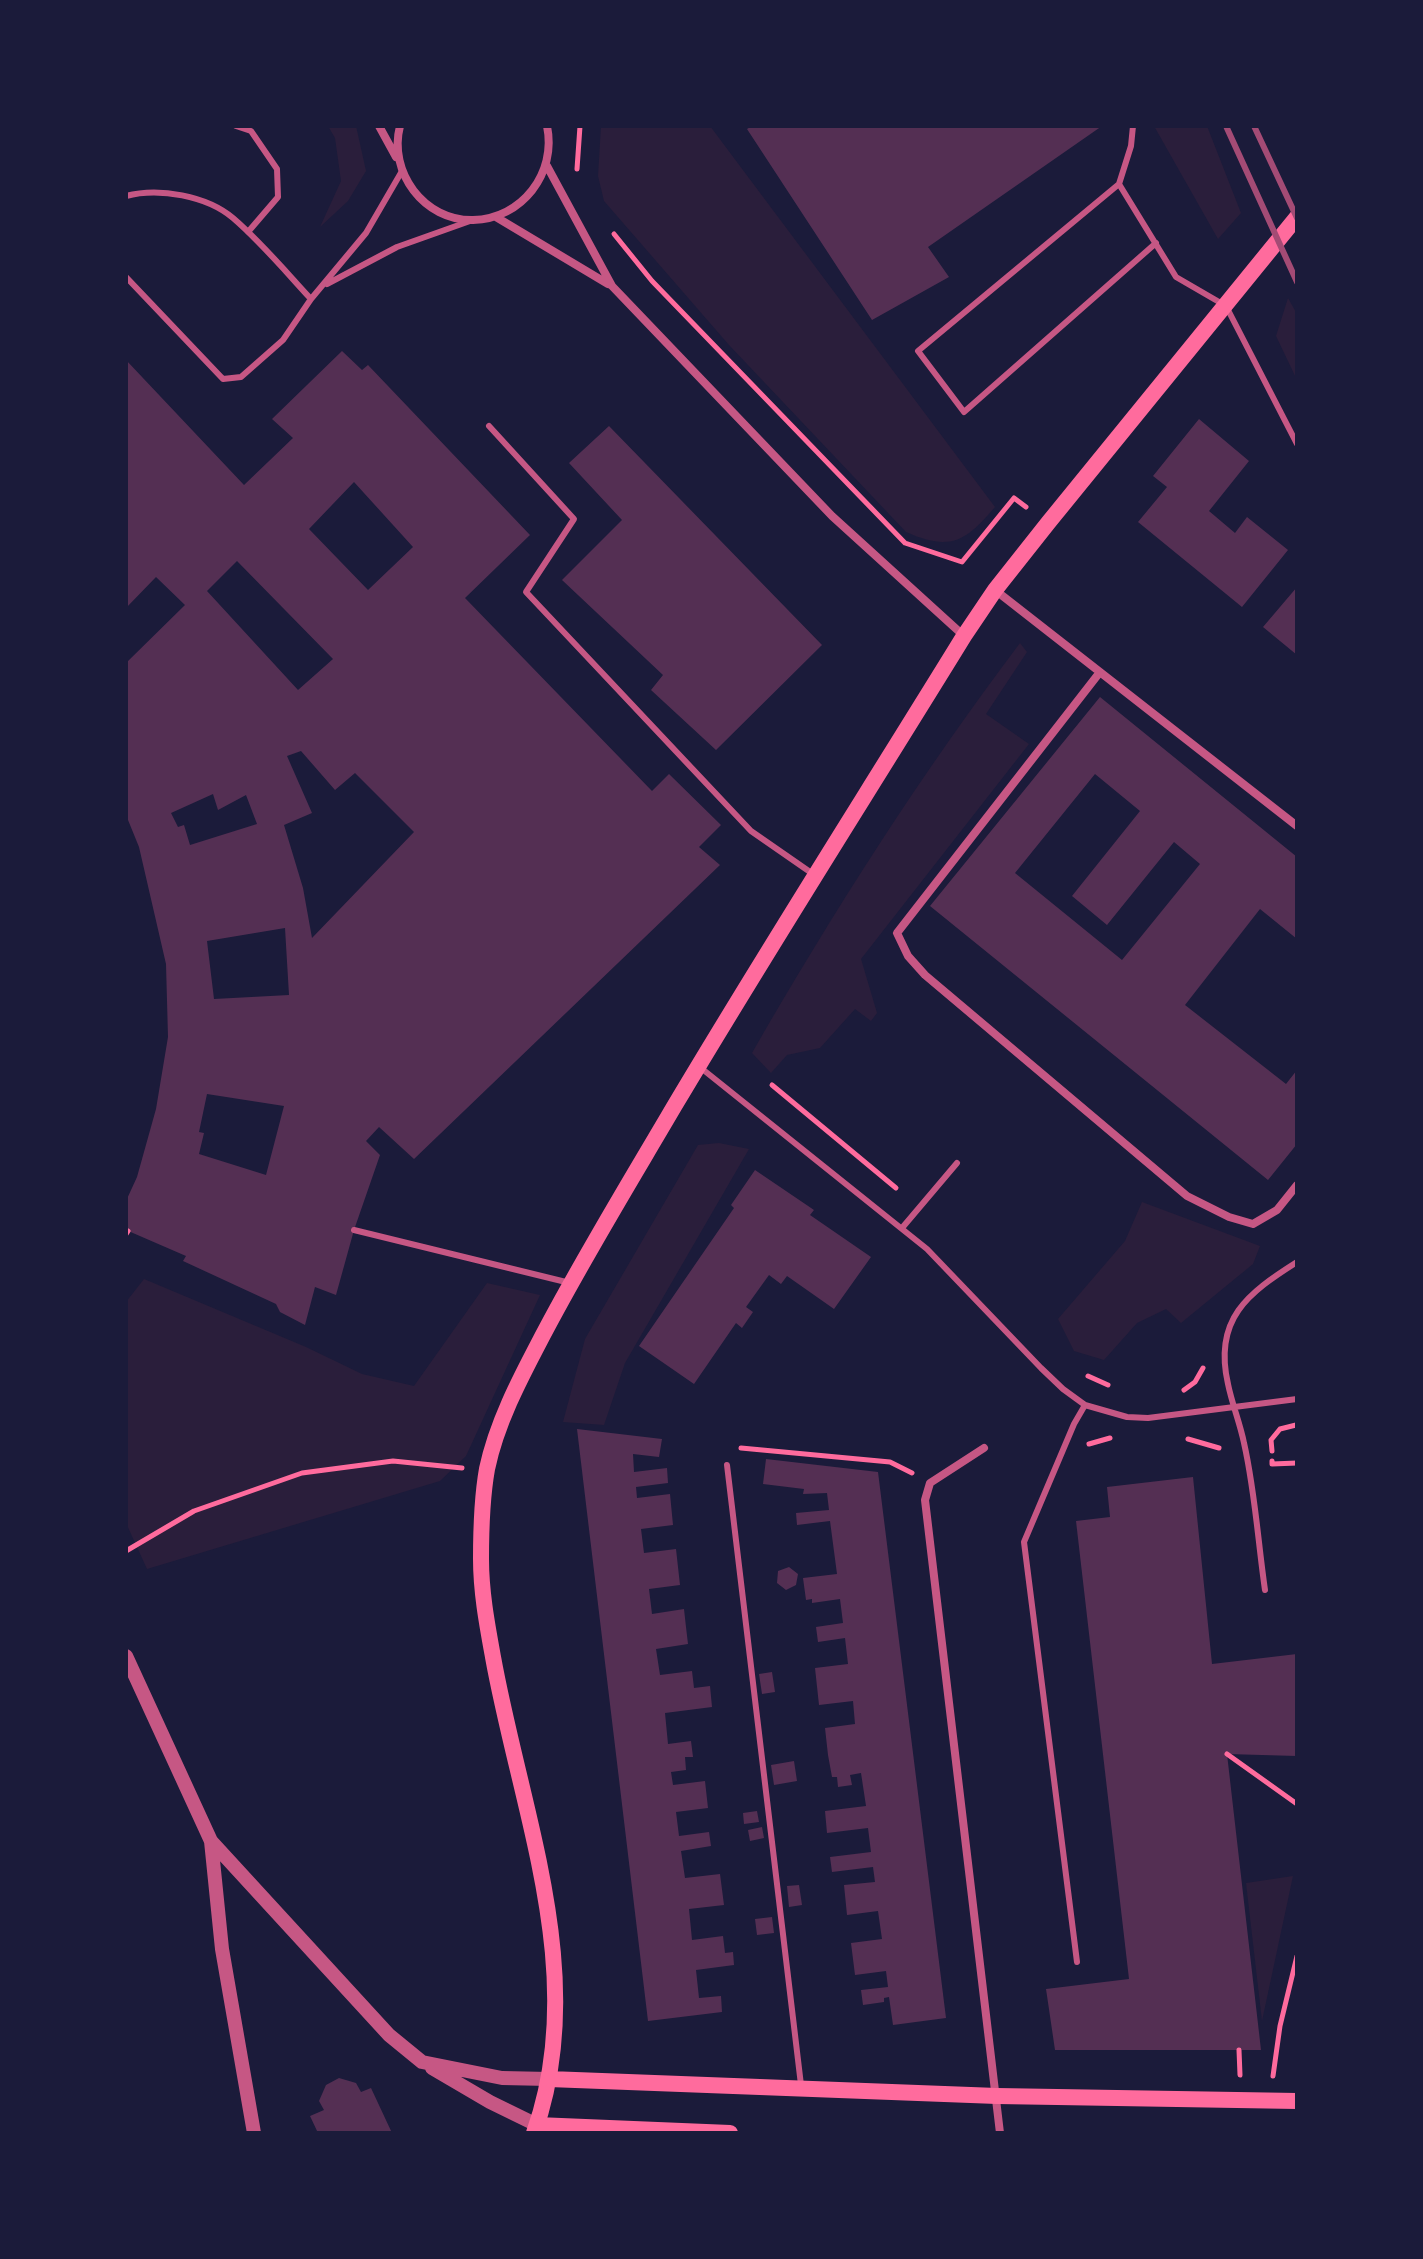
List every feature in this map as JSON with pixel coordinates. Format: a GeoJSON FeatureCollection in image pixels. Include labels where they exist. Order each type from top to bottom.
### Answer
{"type":"FeatureCollection","features":[{"type":"Feature","properties":{"kind":"main road"},"geometry":{"type":"LineString","coordinates":[[730,2133],[536,2129],[549,2079],[556,1998],[553,1937],[544,1882],[500,1694],[485,1609],[481,1558],[487,1470],[522,1375],[570,1283],[699,1066],[964,636],[995,590],[1048,523],[1297,217]]}},
{"type":"Feature","properties":{"kind":"main road"},"geometry":{"type":"LineString","coordinates":[[549,2079],[997,2096],[1297,2101]]}},
{"type":"Feature","properties":{"kind":"street"},"geometry":{"type":"LineString","coordinates":[[379,126],[409,185],[425,204],[447,216],[471,220],[496,217],[518,205],[535,188],[547,166],[550,141],[547,126]]}},
{"type":"Feature","properties":{"kind":"street"},"geometry":{"type":"LineString","coordinates":[[400,126],[397,136],[400,167]]}},
{"type":"Feature","properties":{"kind":"street"},"geometry":{"type":"LineString","coordinates":[[547,166],[612,286],[832,516],[964,636]]}},
{"type":"Feature","properties":{"kind":"street"},"geometry":{"type":"LineString","coordinates":[[496,217],[612,286]]}},
{"type":"Feature","properties":{"kind":"street"},"geometry":{"type":"LineString","coordinates":[[995,590],[1297,826]]}},
{"type":"Feature","properties":{"kind":"street"},"geometry":{"type":"LineString","coordinates":[[1100,672],[897,933],[908,956],[925,975],[1187,1196],[1229,1217],[1253,1224],[1277,1210],[1297,1185]]}},
{"type":"Feature","properties":{"kind":"street"},"geometry":{"type":"LineString","coordinates":[[984,1448],[930,1483],[925,1500],[1000,2133]]}},
{"type":"Feature","properties":{"kind":"street"},"geometry":{"type":"LineString","coordinates":[[126,1656],[211,1841],[335,1980],[389,2035],[422,2062],[536,2129]]}},
{"type":"Feature","properties":{"kind":"street"},"geometry":{"type":"LineString","coordinates":[[211,1841],[222,1949],[254,2133]]}},
{"type":"Feature","properties":{"kind":"street"},"geometry":{"type":"LineString","coordinates":[[422,2062],[502,2078],[549,2079]]}},
{"type":"Feature","properties":{"kind":"lane"},"geometry":{"type":"LineString","coordinates":[[236,126],[251,131],[277,169],[278,197],[248,232]]}},
{"type":"Feature","properties":{"kind":"lane"},"geometry":{"type":"LineString","coordinates":[[1133,126],[1131,146],[1119,184],[918,351],[964,412],[1156,243]]}},
{"type":"Feature","properties":{"kind":"lane"},"geometry":{"type":"LineString","coordinates":[[126,277],[223,379],[241,377],[283,340],[311,299],[366,233],[400,167]]}},
{"type":"Feature","properties":{"kind":"lane"},"geometry":{"type":"LineString","coordinates":[[1119,184],[1176,277],[1226,306],[1297,444]]}},
{"type":"Feature","properties":{"kind":"lane"},"geometry":{"type":"LineString","coordinates":[[126,196],[150,192],[188,197],[231,216],[311,299]]}},
{"type":"Feature","properties":{"kind":"lane"},"geometry":{"type":"LineString","coordinates":[[324,286],[397,247],[471,220]]}},
{"type":"Feature","properties":{"kind":"lane"},"geometry":{"type":"LineString","coordinates":[[489,426],[574,519],[526,592],[751,831],[816,876]]}},
{"type":"Feature","properties":{"kind":"lane"},"geometry":{"type":"LineString","coordinates":[[699,1066],[927,1249],[1063,1389],[1085,1405],[1127,1417],[1148,1418],[1297,1399]]}},
{"type":"Feature","properties":{"kind":"lane"},"geometry":{"type":"LineString","coordinates":[[902,1228],[957,1163]]}},
{"type":"Feature","properties":{"kind":"lane"},"geometry":{"type":"LineString","coordinates":[[354,1230],[570,1283]]}},
{"type":"Feature","properties":{"kind":"lane"},"geometry":{"type":"LineString","coordinates":[[1265,1590],[1244,1443],[1225,1370],[1224,1354],[1233,1318],[1258,1287],[1297,1262]]}},
{"type":"Feature","properties":{"kind":"lane"},"geometry":{"type":"LineString","coordinates":[[1077,1962],[1024,1542],[1085,1405]]}},
{"type":"Feature","properties":{"kind":"lane"},"geometry":{"type":"LineString","coordinates":[[727,1465],[802,2088]]}},
{"type":"Feature","properties":{"kind":"path"},"geometry":{"type":"LineString","coordinates":[[576,183],[580,126]]}},
{"type":"Feature","properties":{"kind":"path"},"geometry":{"type":"LineString","coordinates":[[606,224],[652,281],[905,543],[962,562],[1014,498],[1048,523]]}},
{"type":"Feature","properties":{"kind":"path"},"geometry":{"type":"LineString","coordinates":[[772,1085],[896,1188]]}},
{"type":"Feature","properties":{"kind":"path"},"geometry":{"type":"LineString","coordinates":[[1181,1392],[1195,1382],[1203,1368],[1203,1355]]}},
{"type":"Feature","properties":{"kind":"path"},"geometry":{"type":"LineString","coordinates":[[1084,1374],[1119,1390]]}},
{"type":"Feature","properties":{"kind":"path"},"geometry":{"type":"LineString","coordinates":[[1297,1425],[1280,1429],[1271,1440],[1272,1464],[1297,1463]]}},
{"type":"Feature","properties":{"kind":"path"},"geometry":{"type":"LineString","coordinates":[[1083,1457],[1090,1444],[1106,1438],[1121,1439]]}},
{"type":"Feature","properties":{"kind":"path"},"geometry":{"type":"LineString","coordinates":[[1179,1439],[1194,1438],[1219,1446],[1222,1457]]}},
{"type":"Feature","properties":{"kind":"path"},"geometry":{"type":"LineString","coordinates":[[727,1465],[727,1446],[890,1462],[930,1483]]}},
{"type":"Feature","properties":{"kind":"path"},"geometry":{"type":"LineString","coordinates":[[126,1551],[194,1511],[302,1473],[393,1461],[487,1470]]}},
{"type":"Feature","properties":{"kind":"path"},"geometry":{"type":"LineString","coordinates":[[1227,1754],[1297,1804]]}},
{"type":"Feature","properties":{"kind":"path"},"geometry":{"type":"LineString","coordinates":[[1269,2101],[1280,2026],[1297,1956]]}},
{"type":"Feature","properties":{"kind":"shaded area"},"geometry":{"type":"Polygon","coordinates":[[[328,126],[356,126],[366,171],[348,201],[320,227],[341,181],[335,138],[328,126]]]}},
{"type":"Feature","properties":{"kind":"shaded area"},"geometry":{"type":"Polygon","coordinates":[[[601,126],[710,126],[995,507],[975,528],[956,540],[946,542],[906,532],[729,345],[604,201],[598,176],[601,126]]]}},
{"type":"Feature","properties":{"kind":"shaded area"},"geometry":{"type":"Polygon","coordinates":[[[1154,126],[1207,126],[1241,213],[1218,239],[1154,126]]]}},
{"type":"Feature","properties":{"kind":"shaded area"},"geometry":{"type":"Polygon","coordinates":[[[1288,298],[1297,314],[1297,380],[1276,336],[1288,298]]]}},
{"type":"Feature","properties":{"kind":"shaded area"},"geometry":{"type":"Polygon","coordinates":[[[1020,643],[1027,652],[986,714],[1029,744],[861,959],[877,1013],[871,1021],[855,1009],[820,1048],[787,1055],[771,1073],[752,1053],[879,844],[1020,643]]]}},
{"type":"Feature","properties":{"kind":"shaded area"},"geometry":{"type":"Polygon","coordinates":[[[719,1143],[749,1149],[625,1363],[604,1425],[563,1422],[585,1339],[698,1145],[719,1143]]]}},
{"type":"Feature","properties":{"kind":"shaded area"},"geometry":{"type":"Polygon","coordinates":[[[1142,1202],[1260,1246],[1253,1264],[1181,1323],[1166,1309],[1137,1323],[1104,1360],[1074,1351],[1058,1319],[1125,1241],[1142,1202]]]}},
{"type":"Feature","properties":{"kind":"shaded area"},"geometry":{"type":"Polygon","coordinates":[[[144,1279],[362,1374],[414,1386],[487,1283],[540,1295],[466,1456],[440,1481],[147,1569],[126,1523],[126,1302],[144,1279]]]}},
{"type":"Feature","properties":{"kind":"shaded area"},"geometry":{"type":"Polygon","coordinates":[[[1293,1876],[1262,2021],[1246,1883],[1293,1876]]]}},
{"type":"Feature","properties":{"kind":"building"},"geometry":{"type":"Polygon","coordinates":[[[752,126],[1102,126],[928,247],[949,277],[872,320],[747,129],[752,126]]]}},
{"type":"Feature","properties":{"kind":"building"},"geometry":{"type":"Polygon","coordinates":[[[342,351],[362,370],[368,365],[530,535],[465,598],[652,791],[669,774],[721,825],[699,847],[720,865],[414,1159],[379,1127],[366,1141],[380,1155],[336,1295],[315,1287],[305,1325],[280,1312],[276,1304],[183,1261],[186,1256],[126,1230],[126,1201],[137,1177],[156,1109],[168,1037],[166,964],[139,847],[126,815],[126,663],[185,605],[156,577],[126,608],[126,360],[244,485],[293,438],[272,419],[342,351]],[[354,482],[309,529],[368,590],[413,547],[354,482]],[[237,561],[207,591],[298,690],[333,659],[237,561]],[[301,751],[287,756],[312,813],[284,825],[303,888],[312,938],[414,832],[355,773],[335,790],[301,751]],[[213,794],[171,813],[178,827],[184,825],[190,845],[257,824],[246,795],[218,810],[213,794]],[[285,928],[207,941],[214,999],[289,995],[285,928]],[[207,1094],[199,1132],[204,1133],[199,1154],[266,1175],[284,1106],[207,1094]]]}},
{"type":"Feature","properties":{"kind":"building"},"geometry":{"type":"Polygon","coordinates":[[[1199,419],[1249,461],[1209,511],[1235,533],[1247,517],[1288,550],[1242,607],[1138,522],[1167,487],[1153,476],[1199,419]]]}},
{"type":"Feature","properties":{"kind":"building"},"geometry":{"type":"Polygon","coordinates":[[[609,426],[822,645],[716,750],[651,690],[663,675],[562,580],[622,520],[569,463],[609,426]]]}},
{"type":"Feature","properties":{"kind":"building"},"geometry":{"type":"Polygon","coordinates":[[[1297,587],[1297,655],[1263,627],[1297,587]]]}},
{"type":"Feature","properties":{"kind":"building"},"geometry":{"type":"Polygon","coordinates":[[[1100,697],[1297,857],[1297,939],[1260,909],[1185,1005],[1286,1084],[1297,1070],[1297,1144],[1268,1180],[930,906],[1100,697]],[[1095,774],[1015,873],[1122,960],[1200,864],[1174,842],[1107,925],[1072,896],[1140,811],[1095,774]]]}},
{"type":"Feature","properties":{"kind":"building"},"geometry":{"type":"Polygon","coordinates":[[[755,1170],[814,1210],[810,1215],[871,1257],[834,1309],[787,1276],[781,1284],[769,1275],[746,1307],[753,1312],[742,1328],[736,1323],[694,1384],[639,1346],[734,1208],[731,1205],[755,1170]]]}},
{"type":"Feature","properties":{"kind":"building"},"geometry":{"type":"Polygon","coordinates":[[[577,1429],[662,1439],[659,1457],[633,1454],[634,1472],[667,1468],[668,1483],[636,1487],[637,1498],[670,1494],[673,1525],[641,1529],[644,1553],[676,1549],[680,1585],[649,1589],[652,1614],[684,1609],[688,1644],[656,1649],[660,1675],[692,1671],[694,1688],[710,1686],[712,1707],[665,1713],[668,1744],[691,1741],[693,1757],[685,1757],[686,1770],[671,1772],[673,1785],[705,1781],[708,1808],[676,1812],[679,1836],[709,1832],[711,1846],[681,1851],[685,1878],[720,1874],[724,1905],[689,1909],[692,1940],[723,1936],[725,1953],[733,1952],[734,1965],[696,1970],[699,1998],[721,1996],[722,2012],[648,2021],[577,1429]]]}},
{"type":"Feature","properties":{"kind":"building"},"geometry":{"type":"Polygon","coordinates":[[[766,1459],[878,1472],[946,2018],[893,2025],[889,1997],[884,1998],[884,2002],[863,2005],[861,1990],[888,1987],[886,1971],[855,1975],[851,1943],[882,1939],[878,1911],[847,1915],[844,1885],[875,1882],[873,1867],[832,1872],[830,1857],[871,1852],[868,1828],[827,1833],[825,1811],[866,1806],[861,1773],[850,1775],[852,1785],[838,1787],[837,1777],[832,1777],[828,1755],[825,1728],[855,1724],[853,1701],[819,1705],[815,1668],[848,1664],[845,1638],[818,1642],[816,1627],[843,1623],[840,1599],[812,1603],[812,1599],[806,1600],[803,1578],[837,1574],[830,1521],[797,1525],[796,1513],[829,1510],[827,1493],[803,1494],[804,1489],[763,1484],[766,1459]]]}},
{"type":"Feature","properties":{"kind":"building"},"geometry":{"type":"Polygon","coordinates":[[[1193,1477],[1212,1664],[1297,1654],[1297,1756],[1227,1754],[1261,2050],[1055,2050],[1046,1989],[1129,1979],[1076,1521],[1110,1517],[1107,1487],[1193,1477]]]}},
{"type":"Feature","properties":{"kind":"building"},"geometry":{"type":"Polygon","coordinates":[[[789,1567],[798,1574],[796,1585],[786,1590],[777,1583],[778,1571],[789,1567]]]}},
{"type":"Feature","properties":{"kind":"building"},"geometry":{"type":"Polygon","coordinates":[[[772,1672],[775,1692],[762,1694],[759,1674],[772,1672]]]}},
{"type":"Feature","properties":{"kind":"building"},"geometry":{"type":"Polygon","coordinates":[[[794,1761],[797,1781],[774,1785],[771,1765],[794,1761]]]}},
{"type":"Feature","properties":{"kind":"building"},"geometry":{"type":"Polygon","coordinates":[[[757,1811],[759,1822],[744,1824],[743,1813],[757,1811]]]}},
{"type":"Feature","properties":{"kind":"building"},"geometry":{"type":"Polygon","coordinates":[[[762,1827],[764,1838],[750,1841],[748,1830],[762,1827]]]}},
{"type":"Feature","properties":{"kind":"building"},"geometry":{"type":"Polygon","coordinates":[[[799,1885],[802,1905],[789,1907],[787,1886],[799,1885]]]}},
{"type":"Feature","properties":{"kind":"building"},"geometry":{"type":"Polygon","coordinates":[[[772,1917],[774,1933],[757,1935],[755,1919],[772,1917]]]}},
{"type":"Feature","properties":{"kind":"building"},"geometry":{"type":"Polygon","coordinates":[[[339,2078],[356,2083],[361,2092],[371,2088],[392,2133],[318,2133],[310,2116],[324,2110],[319,2101],[326,2085],[339,2078]]]}},
{"type":"Feature","properties":{"kind":"railway"},"geometry":{"type":"LineString","coordinates":[[1226,126],[1297,282]]}},
{"type":"Feature","properties":{"kind":"railway"},"geometry":{"type":"LineString","coordinates":[[1254,126],[1297,218]]}}]}
